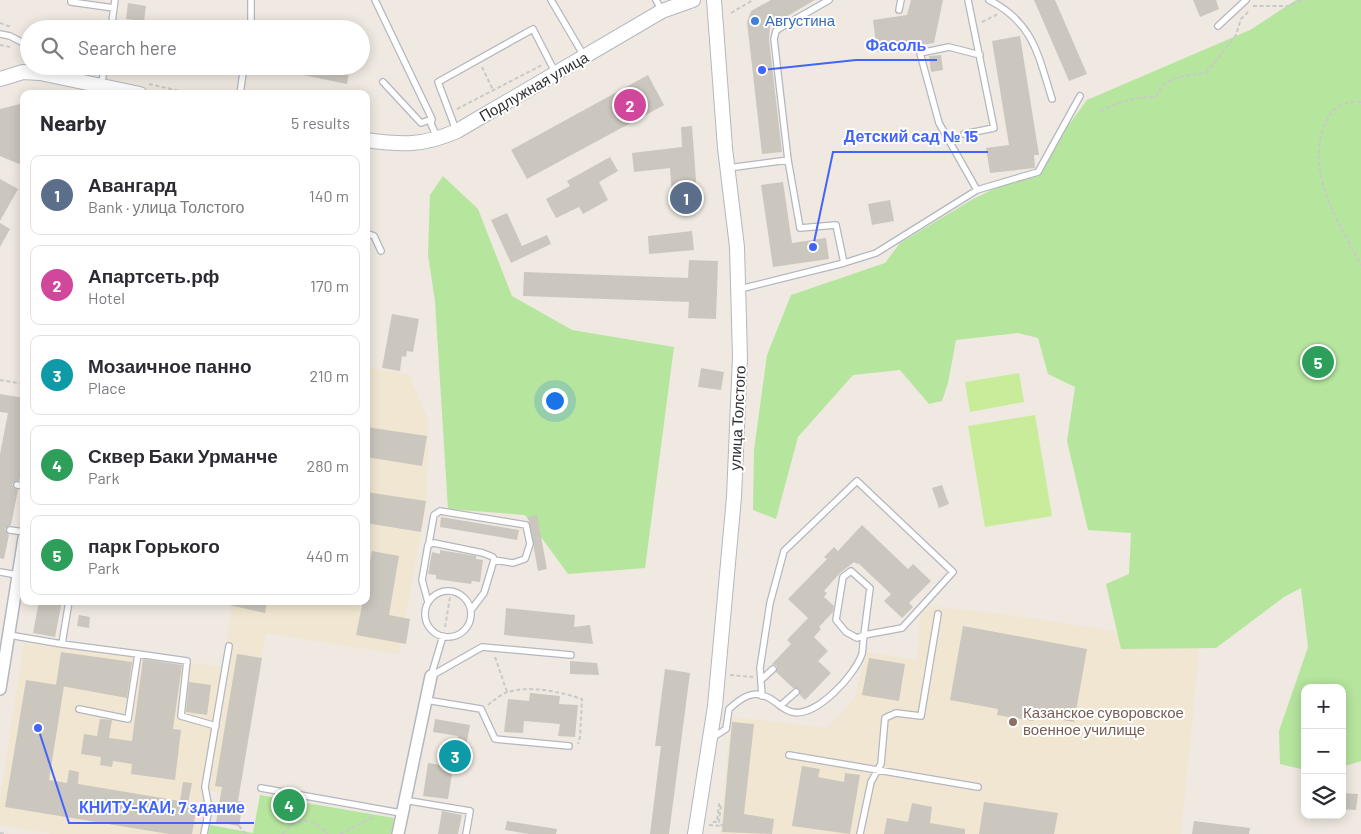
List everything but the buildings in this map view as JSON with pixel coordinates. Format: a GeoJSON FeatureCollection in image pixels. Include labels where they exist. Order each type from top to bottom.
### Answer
{"type":"FeatureCollection","features":[{"type":"Feature","properties":{"kind":"street","name":"Подлужная улица"},"geometry":{"type":"LineString","coordinates":[[370,141],[402,145],[438,139],[457,131],[585,57],[659,6],[693,0]]}},
{"type":"Feature","properties":{"kind":"street","name":"улица Толстого"},"geometry":{"type":"LineString","coordinates":[[700,827],[734,497],[740,357],[737,248],[728,168],[714,0]]}},
{"type":"Feature","properties":{"kind":"street"},"geometry":{"type":"LineString","coordinates":[[0,80],[20,73]]}},
{"type":"Feature","properties":{"kind":"street"},"geometry":{"type":"LineString","coordinates":[[41,75],[120,90]]}},
{"type":"Feature","properties":{"kind":"street"},"geometry":{"type":"LineString","coordinates":[[0,689],[8,628],[20,563]]}},
{"type":"Feature","properties":{"kind":"street"},"geometry":{"type":"LineString","coordinates":[[398,834],[431,676]]}},
{"type":"Feature","properties":{"kind":"lane"},"geometry":{"type":"LineString","coordinates":[[71,0],[70,2],[114,8]]}},
{"type":"Feature","properties":{"kind":"lane"},"geometry":{"type":"LineString","coordinates":[[112,20],[115,0]]}},
{"type":"Feature","properties":{"kind":"lane"},"geometry":{"type":"LineString","coordinates":[[251,0],[251,20]]}},
{"type":"Feature","properties":{"kind":"lane"},"geometry":{"type":"LineString","coordinates":[[375,0],[432,119],[431,124],[438,139]]}},
{"type":"Feature","properties":{"kind":"lane"},"geometry":{"type":"LineString","coordinates":[[551,0],[585,57]]}},
{"type":"Feature","properties":{"kind":"lane"},"geometry":{"type":"LineString","coordinates":[[829,0],[780,28],[774,35],[788,160],[800,228],[836,225],[844,263]]}},
{"type":"Feature","properties":{"kind":"lane"},"geometry":{"type":"LineString","coordinates":[[899,10],[902,0]]}},
{"type":"Feature","properties":{"kind":"lane"},"geometry":{"type":"LineString","coordinates":[[964,134],[994,128],[968,0]]}},
{"type":"Feature","properties":{"kind":"lane"},"geometry":{"type":"LineString","coordinates":[[989,0],[1008,10],[1032,39],[1052,100]]}},
{"type":"Feature","properties":{"kind":"lane"},"geometry":{"type":"LineString","coordinates":[[1218,26],[1246,0]]}},
{"type":"Feature","properties":{"kind":"lane"},"geometry":{"type":"LineString","coordinates":[[457,131],[438,82],[533,29],[556,74]]}},
{"type":"Feature","properties":{"kind":"lane"},"geometry":{"type":"LineString","coordinates":[[0,34],[10,36],[20,41]]}},
{"type":"Feature","properties":{"kind":"lane"},"geometry":{"type":"LineString","coordinates":[[977,190],[939,123],[920,53],[949,47],[980,55]]}},
{"type":"Feature","properties":{"kind":"lane"},"geometry":{"type":"LineString","coordinates":[[72,75],[80,81]]}},
{"type":"Feature","properties":{"kind":"lane"},"geometry":{"type":"LineString","coordinates":[[101,86],[103,75]]}},
{"type":"Feature","properties":{"kind":"lane"},"geometry":{"type":"LineString","coordinates":[[241,90],[243,75]]}},
{"type":"Feature","properties":{"kind":"lane"},"geometry":{"type":"LineString","coordinates":[[383,82],[420,123],[432,119]]}},
{"type":"Feature","properties":{"kind":"lane"},"geometry":{"type":"LineString","coordinates":[[738,289],[844,263],[876,253],[977,190],[1038,172],[1080,96]]}},
{"type":"Feature","properties":{"kind":"lane"},"geometry":{"type":"LineString","coordinates":[[728,168],[788,160]]}},
{"type":"Feature","properties":{"kind":"lane"},"geometry":{"type":"LineString","coordinates":[[370,234],[374,236],[381,251]]}},
{"type":"Feature","properties":{"kind":"lane"},"geometry":{"type":"LineString","coordinates":[[710,739],[720,735],[726,729],[729,709],[745,696],[755,693],[762,696],[769,698],[792,712],[806,712],[819,706],[836,691],[854,669],[862,654],[864,635],[870,588],[851,571],[843,576],[836,620],[846,632],[856,638],[864,635],[902,628],[954,572],[857,481],[784,551],[770,603],[760,668],[762,696]]}},
{"type":"Feature","properties":{"kind":"lane"},"geometry":{"type":"LineString","coordinates":[[429,543],[482,553],[493,557],[494,560],[513,563],[525,559],[530,544],[526,525],[440,511],[434,515],[422,580],[428,602],[425,611],[427,624],[436,634],[443,636],[458,635],[464,631],[468,624],[471,610],[484,593],[494,560]]}},
{"type":"Feature","properties":{"kind":"lane"},"geometry":{"type":"LineString","coordinates":[[10,530],[20,531]]}},
{"type":"Feature","properties":{"kind":"lane"},"geometry":{"type":"LineString","coordinates":[[0,572],[18,575]]}},
{"type":"Feature","properties":{"kind":"lane"},"geometry":{"type":"LineString","coordinates":[[428,602],[442,592],[451,591],[463,596],[471,610]]}},
{"type":"Feature","properties":{"kind":"lane"},"geometry":{"type":"LineString","coordinates":[[62,644],[68,605]]}},
{"type":"Feature","properties":{"kind":"lane"},"geometry":{"type":"LineString","coordinates":[[860,834],[876,770],[881,764],[885,718],[896,713],[921,716],[938,614]]}},
{"type":"Feature","properties":{"kind":"lane"},"geometry":{"type":"LineString","coordinates":[[8,628],[62,644],[187,661],[181,716],[216,726]]}},
{"type":"Feature","properties":{"kind":"lane"},"geometry":{"type":"LineString","coordinates":[[431,676],[443,636]]}},
{"type":"Feature","properties":{"kind":"lane"},"geometry":{"type":"LineString","coordinates":[[204,834],[209,809],[206,787],[229,646]]}},
{"type":"Feature","properties":{"kind":"lane"},"geometry":{"type":"LineString","coordinates":[[431,676],[482,648],[571,655]]}},
{"type":"Feature","properties":{"kind":"lane"},"geometry":{"type":"LineString","coordinates":[[79,708],[128,719],[138,654]]}},
{"type":"Feature","properties":{"kind":"lane"},"geometry":{"type":"LineString","coordinates":[[761,680],[773,669]]}},
{"type":"Feature","properties":{"kind":"lane"},"geometry":{"type":"LineString","coordinates":[[780,706],[796,692]]}},
{"type":"Feature","properties":{"kind":"lane"},"geometry":{"type":"LineString","coordinates":[[426,700],[481,709],[495,738],[569,746]]}},
{"type":"Feature","properties":{"kind":"lane"},"geometry":{"type":"LineString","coordinates":[[789,755],[978,787]]}},
{"type":"Feature","properties":{"kind":"lane"},"geometry":{"type":"LineString","coordinates":[[261,788],[401,813]]}},
{"type":"Feature","properties":{"kind":"lane"},"geometry":{"type":"LineString","coordinates":[[404,800],[470,811],[466,834]]}},
{"type":"Feature","properties":{"kind":"path"},"geometry":{"type":"LineString","coordinates":[[730,12],[753,0]]}},
{"type":"Feature","properties":{"kind":"path"},"geometry":{"type":"LineString","coordinates":[[1100,111],[1120,101],[1139,97],[1156,97],[1158,91],[1174,77],[1206,73],[1236,36],[1241,19],[1254,5],[1289,6],[1302,0]]}},
{"type":"Feature","properties":{"kind":"path"},"geometry":{"type":"LineString","coordinates":[[973,26],[1008,10]]}},
{"type":"Feature","properties":{"kind":"path"},"geometry":{"type":"LineString","coordinates":[[479,59],[493,90]]}},
{"type":"Feature","properties":{"kind":"path"},"geometry":{"type":"LineString","coordinates":[[1361,102],[1348,101],[1331,111],[1322,130],[1318,155],[1322,185],[1361,265]]}},
{"type":"Feature","properties":{"kind":"path"},"geometry":{"type":"LineString","coordinates":[[0,380],[20,383]]}},
{"type":"Feature","properties":{"kind":"path"},"geometry":{"type":"LineString","coordinates":[[443,636],[451,591]]}},
{"type":"Feature","properties":{"kind":"path"},"geometry":{"type":"LineString","coordinates":[[492,648],[507,692]]}},
{"type":"Feature","properties":{"kind":"path"},"geometry":{"type":"LineString","coordinates":[[723,674],[752,676]]}},
{"type":"Feature","properties":{"kind":"path"},"geometry":{"type":"LineString","coordinates":[[481,709],[507,692],[521,690],[562,692],[582,699],[580,737],[577,746],[569,746]]}},
{"type":"Feature","properties":{"kind":"path"},"geometry":{"type":"LineString","coordinates":[[719,804],[722,804],[719,822],[722,826],[700,827],[717,822],[719,804]]}},
{"type":"Feature","properties":{"kind":"path"},"geometry":{"type":"LineString","coordinates":[[340,834],[386,810]]}},
{"type":"Feature","properties":{"kind":"path"},"geometry":{"type":"LineString","coordinates":[[282,834],[294,823],[308,821],[322,827],[327,834]]}},
{"type":"Feature","properties":{"kind":"path"},"geometry":{"type":"LineString","coordinates":[[239,826],[246,834]]}},
{"type":"Feature","properties":{"kind":"path"},"geometry":{"type":"LineString","coordinates":[[0,833],[6,834]]}},
{"type":"Feature","properties":{"kind":"shaded area"},"geometry":{"type":"Polygon","coordinates":[[[370,368],[409,375],[428,419],[427,497],[399,654],[266,633],[234,795],[210,791],[201,834],[52,834],[0,825],[0,799],[24,643],[224,667],[232,605],[370,605],[370,368]]]}},
{"type":"Feature","properties":{"kind":"shaded area","name":"Казанское суворовское военное училище"},"geometry":{"type":"Polygon","coordinates":[[[927,606],[1001,614],[1200,643],[1181,834],[720,834],[731,717],[828,728],[855,697],[866,652],[917,660],[920,614],[927,606]]]}},
{"type":"Feature","properties":{"kind":"green space"},"geometry":{"type":"Polygon","coordinates":[[[1296,0],[1361,0],[1361,761],[1346,766],[1346,684],[1301,684],[1301,769],[1280,764],[1279,731],[1308,647],[1301,588],[1284,597],[1216,648],[1121,649],[1106,584],[1129,574],[1131,533],[1088,530],[1067,441],[1075,387],[1048,374],[1038,338],[1018,333],[956,340],[948,383],[942,401],[929,404],[900,370],[853,375],[798,437],[776,519],[753,510],[754,450],[767,355],[791,295],[885,263],[900,243],[973,199],[1037,168],[1087,100],[1250,30],[1296,0]]]}},
{"type":"Feature","properties":{"kind":"green space"},"geometry":{"type":"Polygon","coordinates":[[[443,176],[478,209],[512,296],[572,330],[674,347],[645,568],[568,574],[525,515],[448,509],[435,301],[428,255],[430,195],[443,176]]]}},
{"type":"Feature","properties":{"kind":"green space"},"geometry":{"type":"Polygon","coordinates":[[[1019,373],[1024,402],[970,412],[965,382],[1019,373]]]}},
{"type":"Feature","properties":{"kind":"green space"},"geometry":{"type":"Polygon","coordinates":[[[1035,415],[1052,516],[985,527],[968,426],[1035,415]]]}},
{"type":"Feature","properties":{"kind":"green space"},"geometry":{"type":"Polygon","coordinates":[[[260,795],[394,818],[391,834],[208,834],[210,825],[253,833],[260,795]]]}},
{"type":"Feature","properties":{"kind":"place","name":"Августина"},"geometry":{"type":"Point","coordinates":[755,21]}},
{"type":"Feature","properties":{"kind":"place","name":"Фасоль"},"geometry":{"type":"Point","coordinates":[762,70]}},
{"type":"Feature","properties":{"kind":"place","name":"Апартсеть.рф"},"geometry":{"type":"Point","coordinates":[630,105]}},
{"type":"Feature","properties":{"kind":"place","name":"Авангард"},"geometry":{"type":"Point","coordinates":[686,198]}},
{"type":"Feature","properties":{"kind":"place","name":"Детский сад № 15"},"geometry":{"type":"Point","coordinates":[813,247]}},
{"type":"Feature","properties":{"kind":"place","name":"парк Горького"},"geometry":{"type":"Point","coordinates":[1318,362]}},
{"type":"Feature","properties":{"kind":"place","name":"Казанское суворовское военное училище"},"geometry":{"type":"Point","coordinates":[1013,722]}},
{"type":"Feature","properties":{"kind":"place","name":"КНИТУ-КАИ, 7 здание"},"geometry":{"type":"Point","coordinates":[38,728]}},
{"type":"Feature","properties":{"kind":"place","name":"Мозаичное панно"},"geometry":{"type":"Point","coordinates":[455,756]}},
{"type":"Feature","properties":{"kind":"place","name":"Сквер Баки Урманче"},"geometry":{"type":"Point","coordinates":[289,805]}}]}
